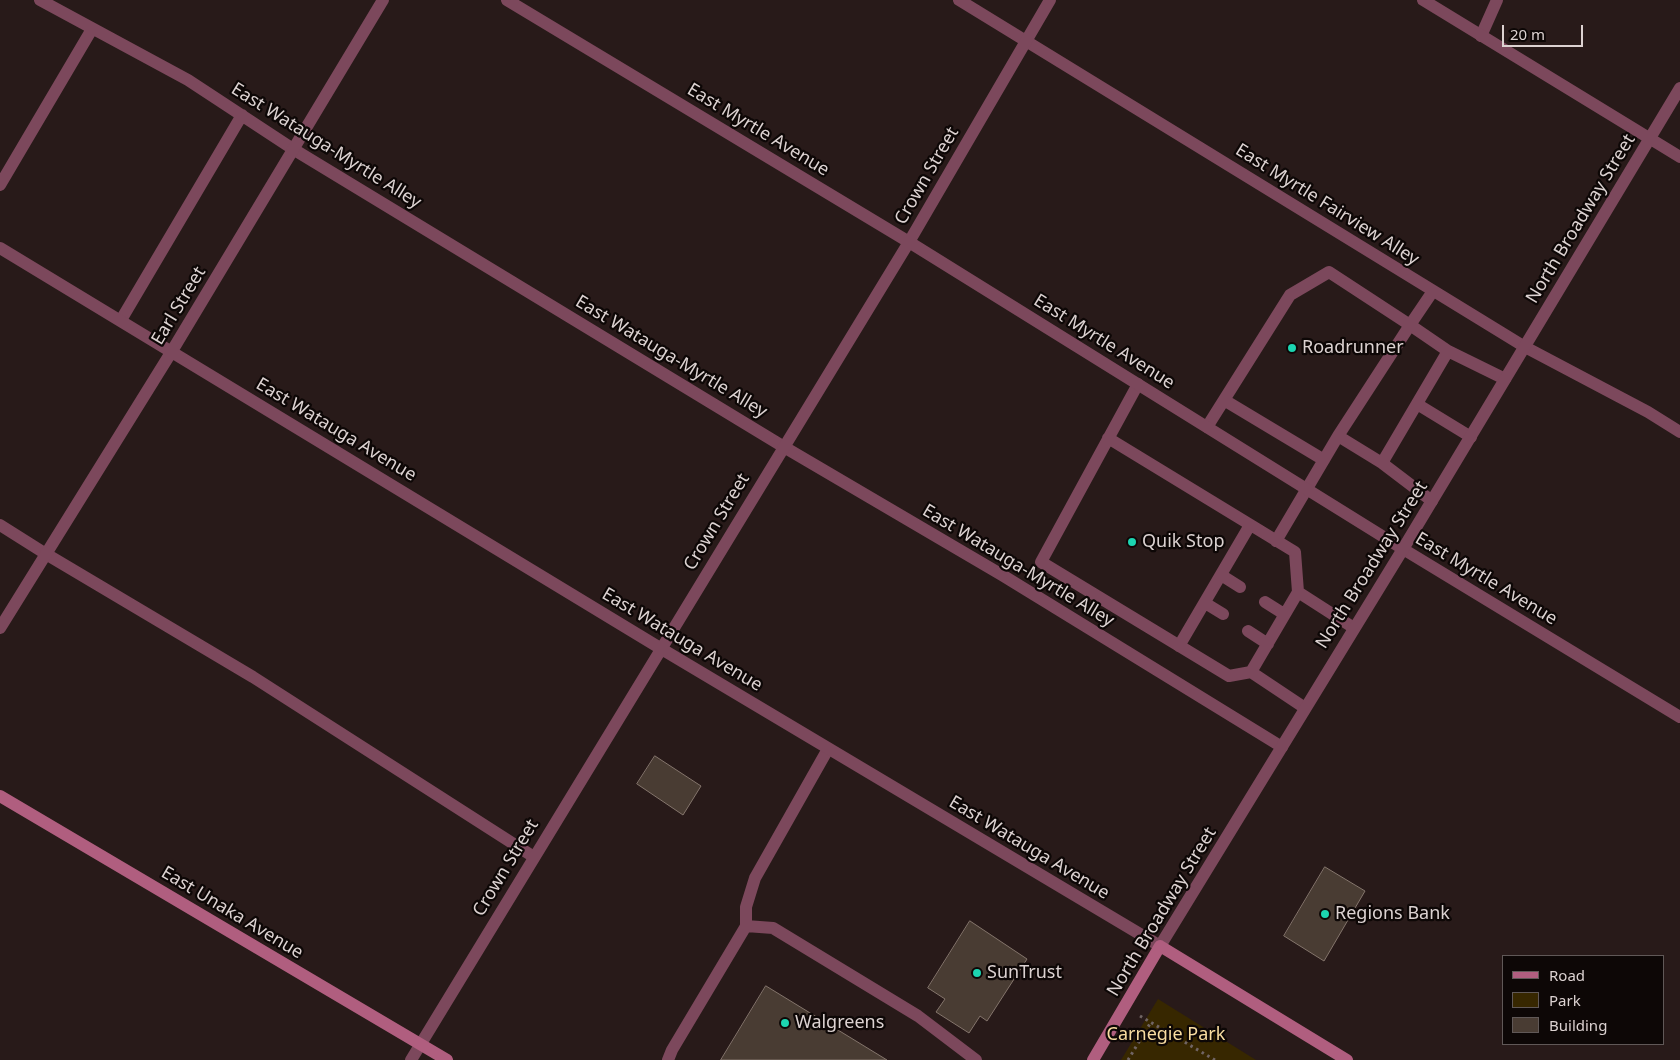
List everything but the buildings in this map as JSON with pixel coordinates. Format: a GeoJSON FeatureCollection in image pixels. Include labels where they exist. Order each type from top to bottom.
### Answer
{"type":"FeatureCollection","features":[{"type":"Feature","properties":{"kind":"main road","name":"East Unaka Avenue"},"geometry":{"type":"LineString","coordinates":[[0,796],[446,1060]]}},
{"type":"Feature","properties":{"kind":"main road","name":"North Broadway Street"},"geometry":{"type":"LineString","coordinates":[[1093,1060],[1160,946]]}},
{"type":"Feature","properties":{"kind":"main road","name":"East Watauga Avenue"},"geometry":{"type":"LineString","coordinates":[[1160,946],[1347,1060]]}},
{"type":"Feature","properties":{"kind":"street","name":"East Watauga-Myrtle Alley"},"geometry":{"type":"LineString","coordinates":[[40,0],[188,80],[293,149],[784,447],[1002,575],[1282,747]]}},
{"type":"Feature","properties":{"kind":"street","name":"Earl Street"},"geometry":{"type":"LineString","coordinates":[[0,628],[172,351],[382,0]]}},
{"type":"Feature","properties":{"kind":"street","name":"East Myrtle Avenue"},"geometry":{"type":"LineString","coordinates":[[507,0],[909,242],[1403,549],[1680,717]]}},
{"type":"Feature","properties":{"kind":"street","name":"East Myrtle Fairview Alley"},"geometry":{"type":"LineString","coordinates":[[959,0],[1525,347],[1648,412],[1680,432]]}},
{"type":"Feature","properties":{"kind":"street","name":"Crown Street"},"geometry":{"type":"LineString","coordinates":[[410,1060],[909,242],[1050,0]]}},
{"type":"Feature","properties":{"kind":"street"},"geometry":{"type":"LineString","coordinates":[[1423,0],[1680,156]]}},
{"type":"Feature","properties":{"kind":"street"},"geometry":{"type":"LineString","coordinates":[[1481,36],[1498,0]]}},
{"type":"Feature","properties":{"kind":"street"},"geometry":{"type":"LineString","coordinates":[[0,185],[92,29]]}},
{"type":"Feature","properties":{"kind":"street","name":"North Broadway Street"},"geometry":{"type":"LineString","coordinates":[[1160,946],[1471,437],[1680,88]]}},
{"type":"Feature","properties":{"kind":"street"},"geometry":{"type":"LineString","coordinates":[[121,320],[242,115]]}},
{"type":"Feature","properties":{"kind":"street","name":"East Watauga Avenue"},"geometry":{"type":"LineString","coordinates":[[0,248],[660,648],[1160,946]]}},
{"type":"Feature","properties":{"kind":"street"},"geometry":{"type":"LineString","coordinates":[[1207,427],[1290,295],[1329,272],[1448,351],[1505,379]]}},
{"type":"Feature","properties":{"kind":"street"},"geometry":{"type":"LineString","coordinates":[[1276,541],[1338,436],[1433,291]]}},
{"type":"Feature","properties":{"kind":"street"},"geometry":{"type":"LineString","coordinates":[[1382,463],[1448,351]]}},
{"type":"Feature","properties":{"kind":"street"},"geometry":{"type":"LineString","coordinates":[[1138,384],[1042,562],[1229,676],[1251,672],[1305,708]]}},
{"type":"Feature","properties":{"kind":"street"},"geometry":{"type":"LineString","coordinates":[[1224,400],[1324,460]]}},
{"type":"Feature","properties":{"kind":"street"},"geometry":{"type":"LineString","coordinates":[[1417,404],[1471,437]]}},
{"type":"Feature","properties":{"kind":"street"},"geometry":{"type":"LineString","coordinates":[[1338,436],[1382,463],[1432,501]]}},
{"type":"Feature","properties":{"kind":"street"},"geometry":{"type":"LineString","coordinates":[[1108,438],[1295,552],[1298,592],[1251,672]]}},
{"type":"Feature","properties":{"kind":"street"},"geometry":{"type":"LineString","coordinates":[[1179,646],[1250,525]]}},
{"type":"Feature","properties":{"kind":"street"},"geometry":{"type":"LineString","coordinates":[[0,526],[253,677],[534,857]]}},
{"type":"Feature","properties":{"kind":"street"},"geometry":{"type":"LineString","coordinates":[[1221,575],[1240,587]]}},
{"type":"Feature","properties":{"kind":"street"},"geometry":{"type":"LineString","coordinates":[[1298,592],[1354,628]]}},
{"type":"Feature","properties":{"kind":"street"},"geometry":{"type":"LineString","coordinates":[[1265,602],[1284,614]]}},
{"type":"Feature","properties":{"kind":"street"},"geometry":{"type":"LineString","coordinates":[[1205,603],[1222,614]]}},
{"type":"Feature","properties":{"kind":"street"},"geometry":{"type":"LineString","coordinates":[[1248,631],[1268,644]]}},
{"type":"Feature","properties":{"kind":"street"},"geometry":{"type":"LineString","coordinates":[[668,1060],[672,1050],[746,926],[746,907],[755,878],[828,748]]}},
{"type":"Feature","properties":{"kind":"street"},"geometry":{"type":"LineString","coordinates":[[746,926],[773,928],[918,1016],[970,1058]]}},
{"type":"Feature","properties":{"kind":"path"},"geometry":{"type":"LineString","coordinates":[[1125,1006],[1215,1060]]}},
{"type":"Feature","properties":{"kind":"path"},"geometry":{"type":"LineString","coordinates":[[1128,1060],[1151,1022]]}},
{"type":"Feature","properties":{"kind":"green space","name":"Carnegie Park"},"geometry":{"type":"Polygon","coordinates":[[[1158,999],[1256,1060],[1121,1060],[1158,999]]]}},
{"type":"Feature","properties":{"kind":"place","name":"Roadrunner"},"geometry":{"type":"Point","coordinates":[1292,348]}},
{"type":"Feature","properties":{"kind":"place","name":"Quik Stop"},"geometry":{"type":"Point","coordinates":[1132,542]}},
{"type":"Feature","properties":{"kind":"place","name":"Regions Bank"},"geometry":{"type":"Point","coordinates":[1325,914]}},
{"type":"Feature","properties":{"kind":"place","name":"SunTrust"},"geometry":{"type":"Point","coordinates":[977,973]}},
{"type":"Feature","properties":{"kind":"place","name":"Walgreens"},"geometry":{"type":"Point","coordinates":[785,1023]}}]}
